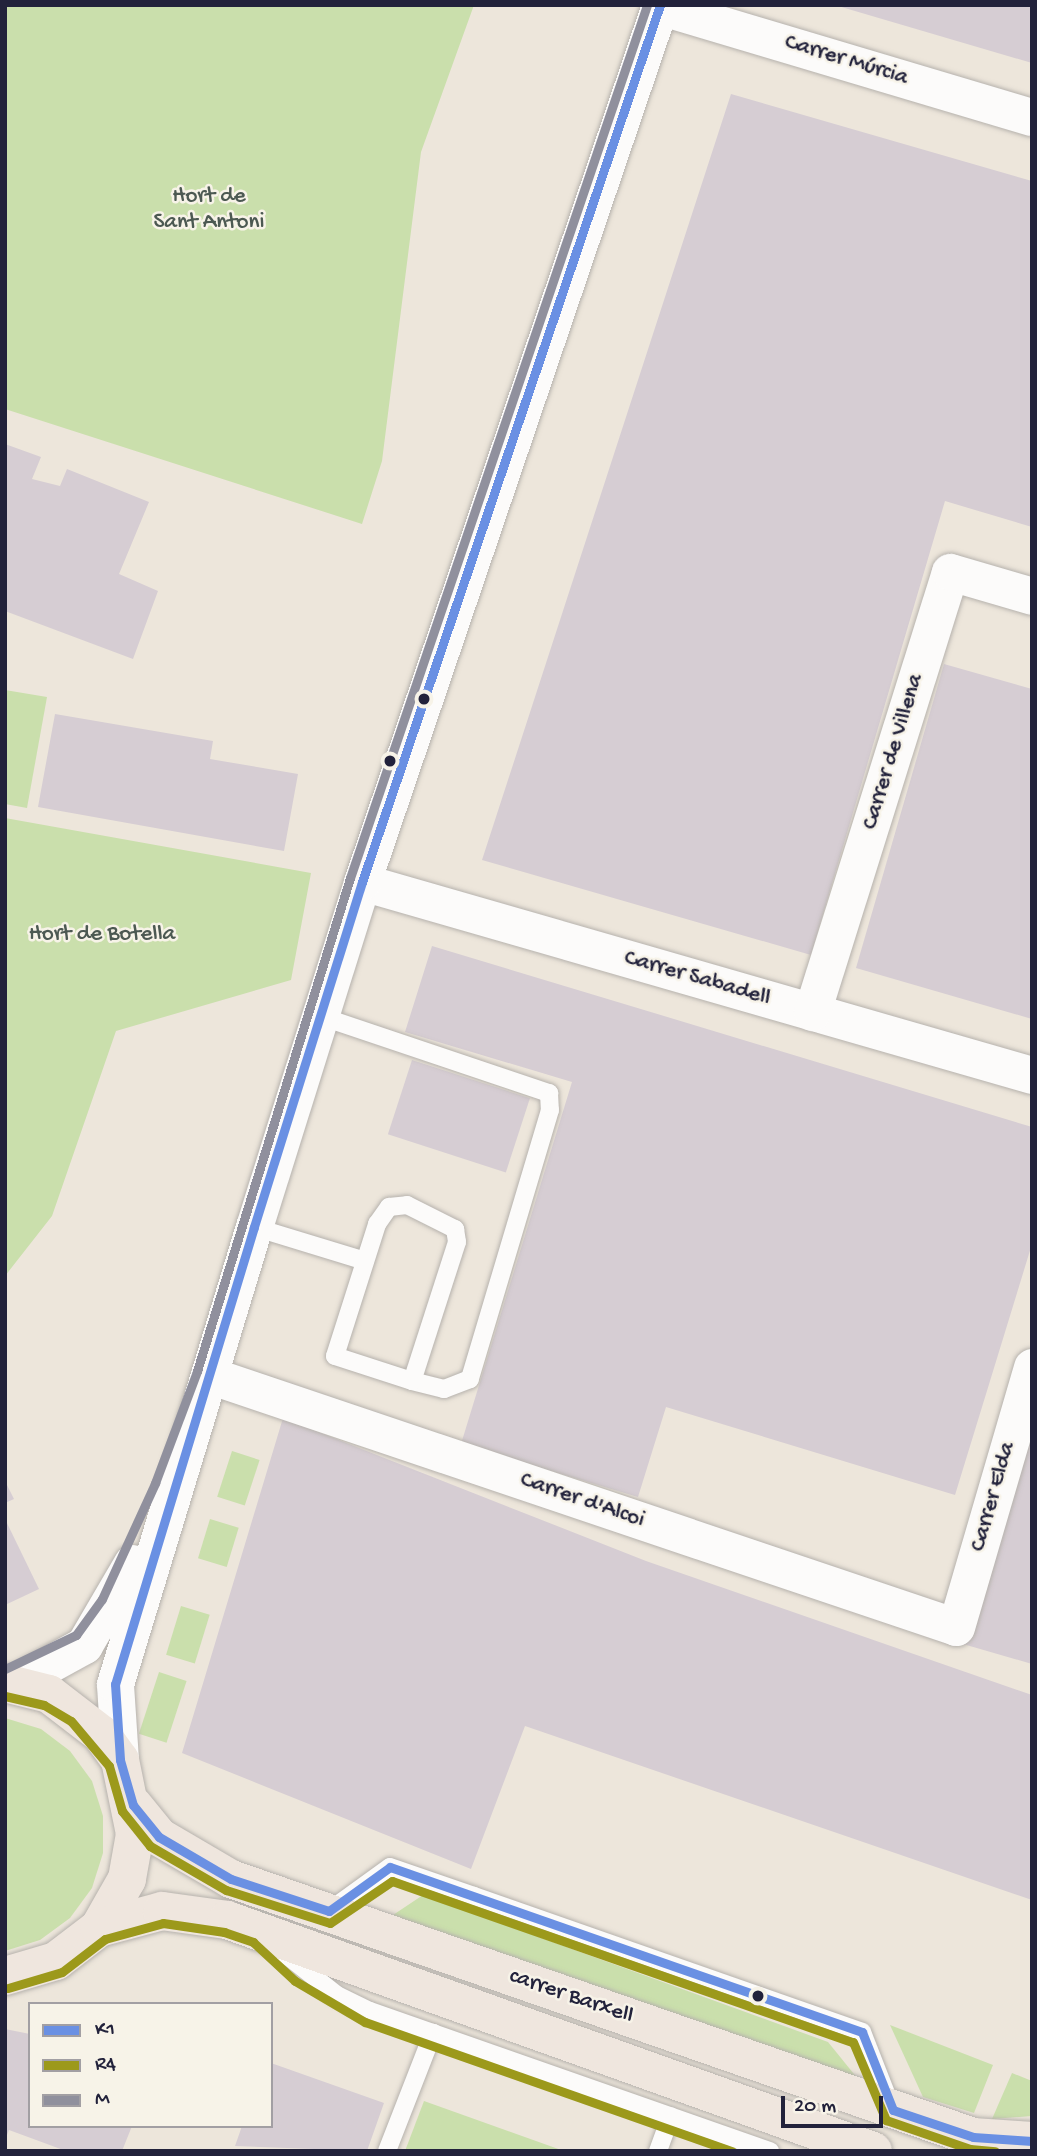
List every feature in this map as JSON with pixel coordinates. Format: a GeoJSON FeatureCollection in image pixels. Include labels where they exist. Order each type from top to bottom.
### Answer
{"type":"FeatureCollection","features":[{"type":"Feature","properties":{"kind":"main road"},"geometry":{"type":"LineString","coordinates":[[8,1978],[55,1962],[99,1928],[127,1879],[133,1805],[120,1760],[79,1712],[10,1683]]}},
{"type":"Feature","properties":{"kind":"main road","name":"carrer Barxell"},"geometry":{"type":"LineString","coordinates":[[133,1805],[159,1837],[191,1860],[973,2137],[1032,2141]]}},
{"type":"Feature","properties":{"kind":"main road","name":"carrer Barxell"},"geometry":{"type":"LineString","coordinates":[[99,1928],[162,1911],[259,1931],[873,2151]]}},
{"type":"Feature","properties":{"kind":"street","name":"Carrer Múrcia"},"geometry":{"type":"LineString","coordinates":[[659,6],[1032,117]]}},
{"type":"Feature","properties":{"kind":"street"},"geometry":{"type":"LineString","coordinates":[[120,1760],[115,1684],[254,1227],[362,882],[659,6]]}},
{"type":"Feature","properties":{"kind":"street","name":"Carrer de Villena"},"geometry":{"type":"LineString","coordinates":[[812,1012],[950,572],[1032,596]]}},
{"type":"Feature","properties":{"kind":"street","name":"Carrer Sabadell"},"geometry":{"type":"LineString","coordinates":[[362,882],[1032,1075]]}},
{"type":"Feature","properties":{"kind":"street","name":"Carrer Elda"},"geometry":{"type":"LineString","coordinates":[[956,1628],[1032,1367]]}},
{"type":"Feature","properties":{"kind":"street"},"geometry":{"type":"LineString","coordinates":[[10,1683],[84,1645],[113,1605],[209,1374]]}},
{"type":"Feature","properties":{"kind":"street","name":"Carrer d'Alcoi"},"geometry":{"type":"LineString","coordinates":[[209,1374],[956,1628]]}},
{"type":"Feature","properties":{"kind":"lane"},"geometry":{"type":"LineString","coordinates":[[320,1016],[549,1093],[550,1110],[470,1379],[444,1389],[412,1381],[335,1356],[365,1261],[390,1207],[407,1205],[455,1229],[457,1242],[412,1381]]}},
{"type":"Feature","properties":{"kind":"lane"},"geometry":{"type":"LineString","coordinates":[[254,1227],[365,1261]]}},
{"type":"Feature","properties":{"kind":"lane"},"geometry":{"type":"LineString","coordinates":[[329,1911],[390,1867],[862,2032],[893,2110]]}},
{"type":"Feature","properties":{"kind":"lane"},"geometry":{"type":"LineString","coordinates":[[259,1931],[337,1994],[433,2033],[770,2151]]}},
{"type":"Feature","properties":{"kind":"lane"},"geometry":{"type":"LineString","coordinates":[[387,2151],[433,2033]]}},
{"type":"Feature","properties":{"kind":"lane"},"geometry":{"type":"LineString","coordinates":[[658,2151],[671,2116]]}},
{"type":"Feature","properties":{"kind":"green space","name":"Hort de Sant Antoni"},"geometry":{"type":"Polygon","coordinates":[[[5,5],[474,5],[421,152],[382,461],[362,524],[5,409],[5,5]]]}},
{"type":"Feature","properties":{"kind":"green space"},"geometry":{"type":"Polygon","coordinates":[[[5,690],[47,697],[27,808],[5,804],[5,690]]]}},
{"type":"Feature","properties":{"kind":"green space","name":"Hort de Botella"},"geometry":{"type":"Polygon","coordinates":[[[5,818],[311,873],[291,980],[116,1031],[52,1216],[5,1276],[5,818]]]}},
{"type":"Feature","properties":{"kind":"green space"},"geometry":{"type":"Polygon","coordinates":[[[232,1451],[260,1460],[245,1506],[217,1497],[232,1451]]]}},
{"type":"Feature","properties":{"kind":"green space"},"geometry":{"type":"Polygon","coordinates":[[[210,1519],[239,1528],[227,1567],[198,1558],[210,1519]]]}},
{"type":"Feature","properties":{"kind":"green space"},"geometry":{"type":"Polygon","coordinates":[[[181,1606],[210,1615],[195,1664],[166,1655],[181,1606]]]}},
{"type":"Feature","properties":{"kind":"green space"},"geometry":{"type":"Polygon","coordinates":[[[159,1672],[187,1681],[166,1743],[139,1734],[159,1672]]]}},
{"type":"Feature","properties":{"kind":"green space"},"geometry":{"type":"Polygon","coordinates":[[[5,1718],[41,1729],[70,1751],[92,1781],[103,1816],[103,1853],[92,1888],[70,1918],[40,1940],[5,1951],[5,1718]]]}},
{"type":"Feature","properties":{"kind":"green space"},"geometry":{"type":"Polygon","coordinates":[[[423,1895],[828,2042],[858,2079],[393,1915],[423,1895]]]}},
{"type":"Feature","properties":{"kind":"green space"},"geometry":{"type":"Polygon","coordinates":[[[890,2025],[993,2065],[974,2113],[923,2097],[890,2025]]]}},
{"type":"Feature","properties":{"kind":"green space"},"geometry":{"type":"Polygon","coordinates":[[[1012,2073],[1032,2081],[1032,2116],[992,2119],[1012,2073]]]}},
{"type":"Feature","properties":{"kind":"green space"},"geometry":{"type":"Polygon","coordinates":[[[424,2101],[564,2151],[405,2151],[424,2101]]]}},
{"type":"Feature","properties":{"kind":"building"},"geometry":{"type":"Polygon","coordinates":[[[838,5],[1032,5],[1032,63],[838,6],[838,5]]]}},
{"type":"Feature","properties":{"kind":"building"},"geometry":{"type":"Polygon","coordinates":[[[731,94],[1032,181],[1032,527],[945,501],[811,955],[482,860],[731,94]]]}},
{"type":"Feature","properties":{"kind":"building"},"geometry":{"type":"Polygon","coordinates":[[[5,444],[41,457],[32,479],[60,486],[67,469],[149,502],[119,574],[158,591],[133,659],[5,611],[5,444]]]}},
{"type":"Feature","properties":{"kind":"building"},"geometry":{"type":"Polygon","coordinates":[[[944,664],[1032,689],[1032,1019],[856,968],[944,664]]]}},
{"type":"Feature","properties":{"kind":"building"},"geometry":{"type":"Polygon","coordinates":[[[55,714],[213,741],[210,759],[298,774],[284,851],[38,807],[55,714]]]}},
{"type":"Feature","properties":{"kind":"building"},"geometry":{"type":"Polygon","coordinates":[[[432,946],[1032,1127],[1032,1244],[955,1495],[666,1407],[638,1497],[461,1444],[572,1082],[405,1032],[432,946]]]}},
{"type":"Feature","properties":{"kind":"building"},"geometry":{"type":"Polygon","coordinates":[[[412,1060],[530,1098],[506,1173],[388,1134],[412,1060]]]}},
{"type":"Feature","properties":{"kind":"building"},"geometry":{"type":"Polygon","coordinates":[[[1032,1416],[1032,1664],[963,1644],[1032,1416]]]}},
{"type":"Feature","properties":{"kind":"building"},"geometry":{"type":"Polygon","coordinates":[[[283,1418],[646,1561],[1032,1695],[1032,1900],[525,1726],[471,1869],[182,1753],[283,1418]]]}},
{"type":"Feature","properties":{"kind":"building"},"geometry":{"type":"Polygon","coordinates":[[[5,1481],[14,1499],[5,1503],[5,1481]]]}},
{"type":"Feature","properties":{"kind":"building"},"geometry":{"type":"Polygon","coordinates":[[[5,1519],[39,1589],[5,1605],[5,1519]]]}},
{"type":"Feature","properties":{"kind":"building"},"geometry":{"type":"Polygon","coordinates":[[[5,2029],[28,2034],[28,2128],[131,2128],[122,2151],[66,2151],[9,2130],[5,2140],[5,2029]]]}},
{"type":"Feature","properties":{"kind":"building"},"geometry":{"type":"Polygon","coordinates":[[[273,2064],[384,2103],[367,2151],[235,2146],[241,2128],[273,2128],[273,2064]]]}},
{"type":"Feature","properties":{"kind":"transit line","name":"M"},"geometry":{"type":"LineString","coordinates":[[5,1669],[76,1635],[102,1599],[155,1483],[197,1371],[350,878],[647,5]]}},
{"type":"Feature","properties":{"kind":"transit line","name":"K1"},"geometry":{"type":"LineString","coordinates":[[660,5],[362,882],[254,1227],[115,1684],[120,1760],[133,1805],[159,1837],[231,1879],[329,1911],[390,1867],[862,2032],[893,2110],[973,2137],[1032,2141]]}},
{"type":"Feature","properties":{"kind":"transit line","name":"R4"},"geometry":{"type":"LineString","coordinates":[[5,1696],[44,1705],[71,1721],[109,1766],[122,1811],[150,1846],[226,1890],[330,1923],[392,1881],[853,2042],[886,2120],[970,2149],[995,2151]]}},
{"type":"Feature","properties":{"kind":"transit line","name":"R4"},"geometry":{"type":"LineString","coordinates":[[8,1988],[62,1972],[105,1939],[163,1923],[224,1932],[253,1942],[295,1981],[365,2022],[732,2151]]}}]}
